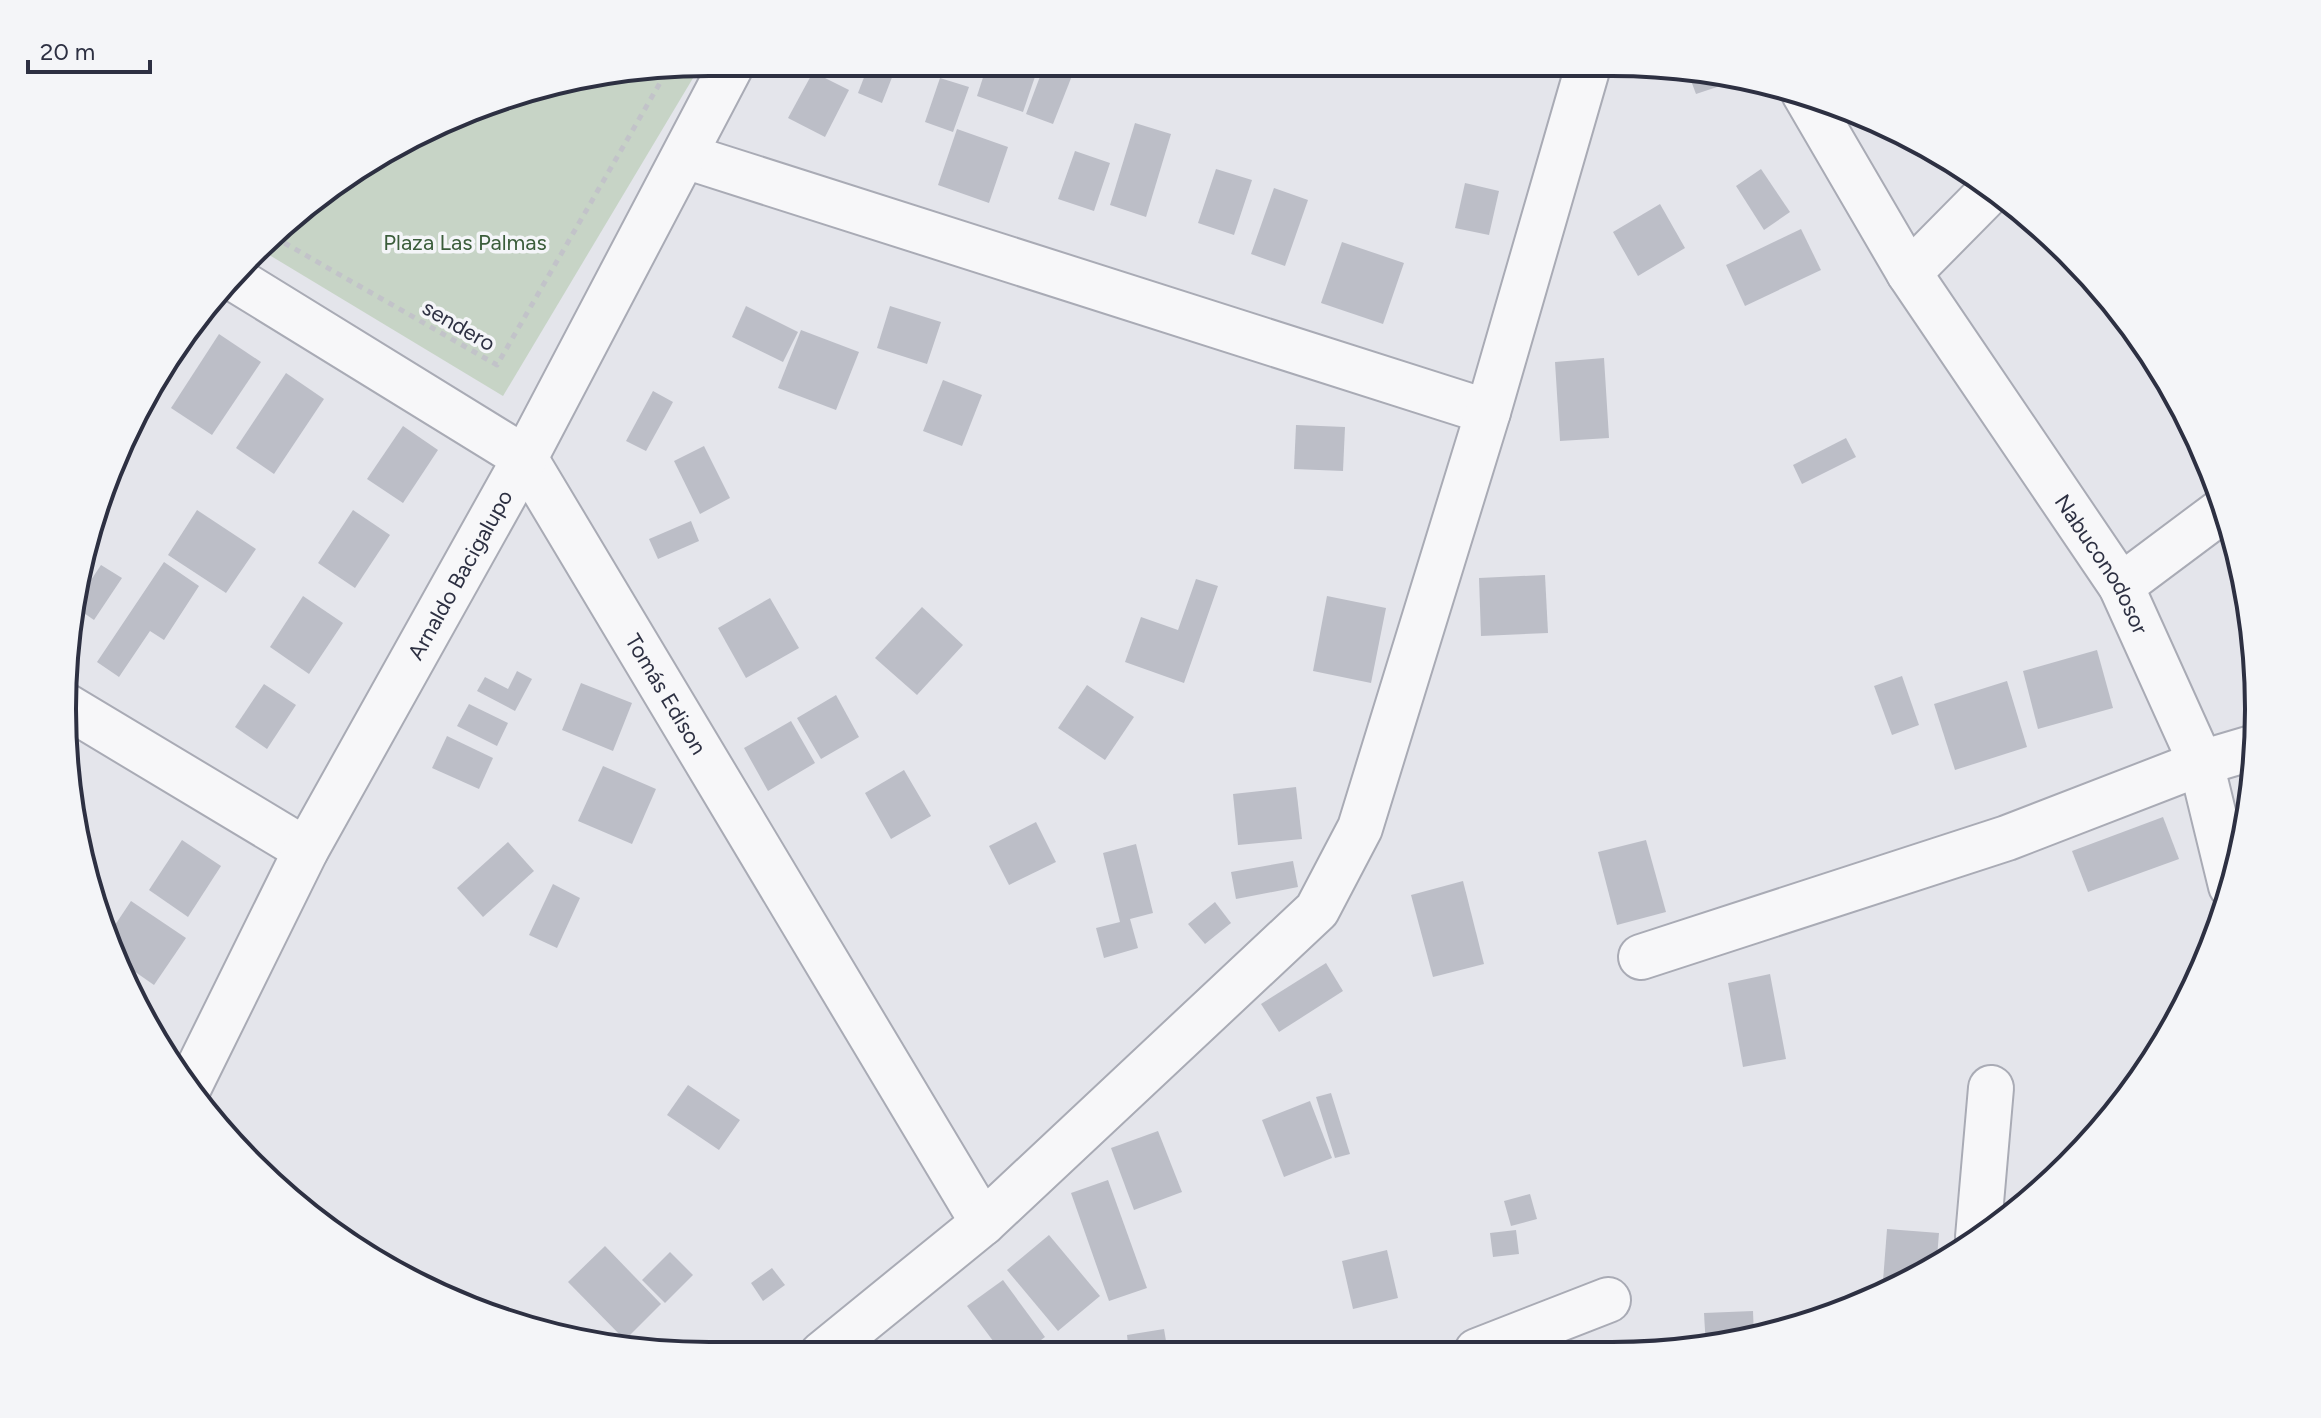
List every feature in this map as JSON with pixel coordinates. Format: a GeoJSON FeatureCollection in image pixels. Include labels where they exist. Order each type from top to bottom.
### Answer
{"type":"FeatureCollection","features":[{"type":"Feature","properties":{"kind":"street","name":"Arnaldo Bacigalupo"},"geometry":{"type":"LineString","coordinates":[[194,1076],[306,850],[525,458],[726,76]]}},
{"type":"Feature","properties":{"kind":"street"},"geometry":{"type":"LineString","coordinates":[[837,1342],[983,1223],[1317,910],[1360,828],[1488,412],[1585,76]]}},
{"type":"Feature","properties":{"kind":"street","name":"Nabuconodosor"},"geometry":{"type":"LineString","coordinates":[[1814,110],[1909,273],[2121,586],[2201,763],[2225,863]]}},
{"type":"Feature","properties":{"kind":"street"},"geometry":{"type":"LineString","coordinates":[[685,156],[1488,412]]}},
{"type":"Feature","properties":{"kind":"street"},"geometry":{"type":"LineString","coordinates":[[1909,273],[1984,197]]}},
{"type":"Feature","properties":{"kind":"street","name":"Tomás Edison"},"geometry":{"type":"LineString","coordinates":[[241,283],[525,458],[983,1223]]}},
{"type":"Feature","properties":{"kind":"street"},"geometry":{"type":"LineString","coordinates":[[2121,586],[2214,516]]}},
{"type":"Feature","properties":{"kind":"street"},"geometry":{"type":"LineString","coordinates":[[76,712],[306,850]]}},
{"type":"Feature","properties":{"kind":"street"},"geometry":{"type":"LineString","coordinates":[[1641,957],[2007,838],[2201,763],[2244,750]]}},
{"type":"Feature","properties":{"kind":"street"},"geometry":{"type":"LineString","coordinates":[[1979,1224],[1991,1088]]}},
{"type":"Feature","properties":{"kind":"street"},"geometry":{"type":"LineString","coordinates":[[1500,1342],[1608,1300]]}},
{"type":"Feature","properties":{"kind":"path","name":"sendero"},"geometry":{"type":"LineString","coordinates":[[282,242],[497,365],[663,77]]}},
{"type":"Feature","properties":{"kind":"green space","name":"Plaza Las Palmas"},"geometry":{"type":"Polygon","coordinates":[[[694,76],[503,396],[268,254],[357,183],[429,141],[467,124],[586,88],[626,81],[694,76]]]}},
{"type":"Feature","properties":{"kind":"building"},"geometry":{"type":"Polygon","coordinates":[[[811,76],[821,76],[849,90],[825,137],[788,118],[811,76]]]}},
{"type":"Feature","properties":{"kind":"building"},"geometry":{"type":"Polygon","coordinates":[[[865,76],[893,76],[882,103],[858,93],[865,76]]]}},
{"type":"Feature","properties":{"kind":"building"},"geometry":{"type":"Polygon","coordinates":[[[983,76],[1035,76],[1023,112],[977,96],[983,76]]]}},
{"type":"Feature","properties":{"kind":"building"},"geometry":{"type":"Polygon","coordinates":[[[1040,76],[1072,76],[1053,124],[1026,114],[1040,76]]]}},
{"type":"Feature","properties":{"kind":"building"},"geometry":{"type":"Polygon","coordinates":[[[940,78],[969,87],[953,132],[925,122],[940,78]]]}},
{"type":"Feature","properties":{"kind":"building"},"geometry":{"type":"Polygon","coordinates":[[[1691,81],[1720,85],[1720,86],[1696,94],[1691,81]]]}},
{"type":"Feature","properties":{"kind":"building"},"geometry":{"type":"Polygon","coordinates":[[[1135,123],[1171,134],[1146,217],[1110,205],[1135,123]]]}},
{"type":"Feature","properties":{"kind":"building"},"geometry":{"type":"Polygon","coordinates":[[[957,129],[1008,147],[989,203],[938,185],[957,129]]]}},
{"type":"Feature","properties":{"kind":"building"},"geometry":{"type":"Polygon","coordinates":[[[1075,151],[1110,163],[1094,211],[1058,199],[1075,151]]]}},
{"type":"Feature","properties":{"kind":"building"},"geometry":{"type":"Polygon","coordinates":[[[1216,169],[1252,180],[1234,235],[1198,223],[1216,169]]]}},
{"type":"Feature","properties":{"kind":"building"},"geometry":{"type":"Polygon","coordinates":[[[1761,169],[1790,212],[1764,230],[1736,186],[1761,169]]]}},
{"type":"Feature","properties":{"kind":"building"},"geometry":{"type":"Polygon","coordinates":[[[1465,183],[1499,191],[1489,235],[1455,228],[1465,183]]]}},
{"type":"Feature","properties":{"kind":"building"},"geometry":{"type":"Polygon","coordinates":[[[1274,188],[1308,200],[1285,266],[1251,254],[1274,188]]]}},
{"type":"Feature","properties":{"kind":"building"},"geometry":{"type":"Polygon","coordinates":[[[1660,204],[1685,248],[1638,276],[1613,232],[1660,204]]]}},
{"type":"Feature","properties":{"kind":"building"},"geometry":{"type":"Polygon","coordinates":[[[1801,229],[1821,270],[1745,306],[1726,265],[1801,229]]]}},
{"type":"Feature","properties":{"kind":"building"},"geometry":{"type":"Polygon","coordinates":[[[1342,242],[1404,263],[1383,324],[1321,303],[1342,242]]]}},
{"type":"Feature","properties":{"kind":"building"},"geometry":{"type":"Polygon","coordinates":[[[746,306],[798,332],[783,362],[732,337],[746,306]]]}},
{"type":"Feature","properties":{"kind":"building"},"geometry":{"type":"Polygon","coordinates":[[[890,306],[941,322],[927,364],[877,348],[890,306]]]}},
{"type":"Feature","properties":{"kind":"building"},"geometry":{"type":"Polygon","coordinates":[[[801,330],[859,352],[836,410],[778,388],[801,330]]]}},
{"type":"Feature","properties":{"kind":"building"},"geometry":{"type":"Polygon","coordinates":[[[219,334],[261,362],[212,435],[171,408],[219,334]]]}},
{"type":"Feature","properties":{"kind":"building"},"geometry":{"type":"Polygon","coordinates":[[[1604,358],[1609,438],[1560,441],[1555,362],[1604,358]]]}},
{"type":"Feature","properties":{"kind":"building"},"geometry":{"type":"Polygon","coordinates":[[[286,373],[324,399],[274,474],[236,448],[286,373]]]}},
{"type":"Feature","properties":{"kind":"building"},"geometry":{"type":"Polygon","coordinates":[[[943,380],[982,395],[962,446],[923,431],[943,380]]]}},
{"type":"Feature","properties":{"kind":"building"},"geometry":{"type":"Polygon","coordinates":[[[653,391],[673,402],[646,451],[626,441],[653,391]]]}},
{"type":"Feature","properties":{"kind":"building"},"geometry":{"type":"Polygon","coordinates":[[[1296,425],[1345,427],[1343,471],[1294,469],[1296,425]]]}},
{"type":"Feature","properties":{"kind":"building"},"geometry":{"type":"Polygon","coordinates":[[[403,426],[438,450],[403,503],[367,479],[403,426]]]}},
{"type":"Feature","properties":{"kind":"building"},"geometry":{"type":"Polygon","coordinates":[[[1846,438],[1856,457],[1802,484],[1793,465],[1846,438]]]}},
{"type":"Feature","properties":{"kind":"building"},"geometry":{"type":"Polygon","coordinates":[[[704,446],[730,498],[700,514],[674,461],[704,446]]]}},
{"type":"Feature","properties":{"kind":"building"},"geometry":{"type":"Polygon","coordinates":[[[197,510],[256,549],[226,593],[168,555],[197,510]]]}},
{"type":"Feature","properties":{"kind":"building"},"geometry":{"type":"Polygon","coordinates":[[[353,510],[390,535],[355,588],[318,563],[353,510]]]}},
{"type":"Feature","properties":{"kind":"building"},"geometry":{"type":"Polygon","coordinates":[[[691,521],[699,541],[658,559],[649,539],[691,521]]]}},
{"type":"Feature","properties":{"kind":"building"},"geometry":{"type":"Polygon","coordinates":[[[164,562],[199,586],[164,640],[150,631],[119,677],[97,662],[164,562]]]}},
{"type":"Feature","properties":{"kind":"building"},"geometry":{"type":"Polygon","coordinates":[[[101,565],[122,578],[94,620],[83,613],[89,584],[101,565]]]}},
{"type":"Feature","properties":{"kind":"building"},"geometry":{"type":"Polygon","coordinates":[[[1545,575],[1548,633],[1481,636],[1479,578],[1545,575]]]}},
{"type":"Feature","properties":{"kind":"building"},"geometry":{"type":"Polygon","coordinates":[[[1196,579],[1218,586],[1184,683],[1125,662],[1141,617],[1178,630],[1196,579]]]}},
{"type":"Feature","properties":{"kind":"building"},"geometry":{"type":"Polygon","coordinates":[[[303,596],[343,623],[309,674],[270,647],[303,596]]]}},
{"type":"Feature","properties":{"kind":"building"},"geometry":{"type":"Polygon","coordinates":[[[1327,596],[1386,608],[1371,683],[1313,671],[1327,596]]]}},
{"type":"Feature","properties":{"kind":"building"},"geometry":{"type":"Polygon","coordinates":[[[770,598],[799,648],[746,678],[718,628],[770,598]]]}},
{"type":"Feature","properties":{"kind":"building"},"geometry":{"type":"Polygon","coordinates":[[[922,607],[963,645],[917,695],[875,658],[922,607]]]}},
{"type":"Feature","properties":{"kind":"building"},"geometry":{"type":"Polygon","coordinates":[[[2097,650],[2113,708],[2038,729],[2023,671],[2097,650]]]}},
{"type":"Feature","properties":{"kind":"building"},"geometry":{"type":"Polygon","coordinates":[[[517,671],[532,679],[515,711],[477,691],[485,677],[508,689],[517,671]]]}},
{"type":"Feature","properties":{"kind":"building"},"geometry":{"type":"Polygon","coordinates":[[[1902,676],[1919,725],[1892,735],[1874,686],[1902,676]]]}},
{"type":"Feature","properties":{"kind":"building"},"geometry":{"type":"Polygon","coordinates":[[[2007,681],[2027,747],[1955,770],[1934,704],[2007,681]]]}},
{"type":"Feature","properties":{"kind":"building"},"geometry":{"type":"Polygon","coordinates":[[[581,683],[632,703],[613,751],[562,730],[581,683]]]}},
{"type":"Feature","properties":{"kind":"building"},"geometry":{"type":"Polygon","coordinates":[[[264,684],[296,705],[267,749],[235,727],[264,684]]]}},
{"type":"Feature","properties":{"kind":"building"},"geometry":{"type":"Polygon","coordinates":[[[1087,685],[1134,717],[1105,760],[1058,728],[1087,685]]]}},
{"type":"Feature","properties":{"kind":"building"},"geometry":{"type":"Polygon","coordinates":[[[836,695],[859,737],[821,759],[797,718],[836,695]]]}},
{"type":"Feature","properties":{"kind":"building"},"geometry":{"type":"Polygon","coordinates":[[[469,704],[508,723],[497,746],[457,726],[469,704]]]}},
{"type":"Feature","properties":{"kind":"building"},"geometry":{"type":"Polygon","coordinates":[[[791,721],[815,763],[768,791],[744,748],[791,721]]]}},
{"type":"Feature","properties":{"kind":"building"},"geometry":{"type":"Polygon","coordinates":[[[447,736],[493,758],[479,789],[432,768],[447,736]]]}},
{"type":"Feature","properties":{"kind":"building"},"geometry":{"type":"Polygon","coordinates":[[[603,766],[656,789],[632,844],[578,821],[603,766]]]}},
{"type":"Feature","properties":{"kind":"building"},"geometry":{"type":"Polygon","coordinates":[[[904,770],[931,816],[891,839],[865,793],[904,770]]]}},
{"type":"Feature","properties":{"kind":"building"},"geometry":{"type":"Polygon","coordinates":[[[1296,787],[1302,839],[1238,845],[1233,794],[1296,787]]]}},
{"type":"Feature","properties":{"kind":"building"},"geometry":{"type":"Polygon","coordinates":[[[2163,817],[2179,859],[2088,892],[2072,851],[2163,817]]]}},
{"type":"Feature","properties":{"kind":"building"},"geometry":{"type":"Polygon","coordinates":[[[1036,822],[1056,862],[1009,885],[989,846],[1036,822]]]}},
{"type":"Feature","properties":{"kind":"building"},"geometry":{"type":"Polygon","coordinates":[[[182,840],[221,866],[188,917],[149,890],[182,840]]]}},
{"type":"Feature","properties":{"kind":"building"},"geometry":{"type":"Polygon","coordinates":[[[1646,840],[1666,912],[1617,925],[1598,852],[1646,840]]]}},
{"type":"Feature","properties":{"kind":"building"},"geometry":{"type":"Polygon","coordinates":[[[508,842],[534,871],[483,917],[457,888],[508,842]]]}},
{"type":"Feature","properties":{"kind":"building"},"geometry":{"type":"Polygon","coordinates":[[[1136,844],[1153,913],[1130,919],[1138,948],[1104,958],[1096,928],[1120,922],[1103,853],[1136,844]]]}},
{"type":"Feature","properties":{"kind":"building"},"geometry":{"type":"Polygon","coordinates":[[[1293,861],[1298,887],[1236,899],[1231,872],[1293,861]]]}},
{"type":"Feature","properties":{"kind":"building"},"geometry":{"type":"Polygon","coordinates":[[[1463,881],[1484,964],[1433,977],[1411,895],[1463,881]]]}},
{"type":"Feature","properties":{"kind":"building"},"geometry":{"type":"Polygon","coordinates":[[[553,884],[580,898],[557,948],[529,935],[553,884]]]}},
{"type":"Feature","properties":{"kind":"building"},"geometry":{"type":"Polygon","coordinates":[[[131,901],[186,938],[154,985],[133,970],[115,925],[131,901]]]}},
{"type":"Feature","properties":{"kind":"building"},"geometry":{"type":"Polygon","coordinates":[[[1215,902],[1231,923],[1205,944],[1188,924],[1215,902]]]}},
{"type":"Feature","properties":{"kind":"building"},"geometry":{"type":"Polygon","coordinates":[[[1326,963],[1343,991],[1279,1032],[1261,1004],[1326,963]]]}},
{"type":"Feature","properties":{"kind":"building"},"geometry":{"type":"Polygon","coordinates":[[[1770,974],[1786,1059],[1743,1067],[1728,983],[1770,974]]]}},
{"type":"Feature","properties":{"kind":"building"},"geometry":{"type":"Polygon","coordinates":[[[688,1085],[740,1120],[719,1150],[667,1115],[688,1085]]]}},
{"type":"Feature","properties":{"kind":"building"},"geometry":{"type":"Polygon","coordinates":[[[1331,1093],[1350,1154],[1335,1158],[1316,1097],[1331,1093]]]}},
{"type":"Feature","properties":{"kind":"building"},"geometry":{"type":"Polygon","coordinates":[[[1310,1101],[1332,1158],[1284,1177],[1262,1120],[1310,1101]]]}},
{"type":"Feature","properties":{"kind":"building"},"geometry":{"type":"Polygon","coordinates":[[[1158,1131],[1182,1192],[1134,1210],[1111,1148],[1158,1131]]]}},
{"type":"Feature","properties":{"kind":"building"},"geometry":{"type":"Polygon","coordinates":[[[1108,1180],[1147,1288],[1109,1301],[1071,1193],[1108,1180]]]}},
{"type":"Feature","properties":{"kind":"building"},"geometry":{"type":"Polygon","coordinates":[[[1530,1194],[1537,1219],[1511,1226],[1504,1201],[1530,1194]]]}},
{"type":"Feature","properties":{"kind":"building"},"geometry":{"type":"Polygon","coordinates":[[[1887,1229],[1939,1233],[1937,1251],[1883,1281],[1887,1229]]]}},
{"type":"Feature","properties":{"kind":"building"},"geometry":{"type":"Polygon","coordinates":[[[1516,1230],[1519,1254],[1493,1257],[1490,1233],[1516,1230]]]}},
{"type":"Feature","properties":{"kind":"building"},"geometry":{"type":"Polygon","coordinates":[[[1049,1235],[1100,1296],[1058,1331],[1007,1270],[1049,1235]]]}},
{"type":"Feature","properties":{"kind":"building"},"geometry":{"type":"Polygon","coordinates":[[[605,1246],[661,1304],[628,1337],[621,1336],[568,1282],[605,1246]]]}},
{"type":"Feature","properties":{"kind":"building"},"geometry":{"type":"Polygon","coordinates":[[[1387,1250],[1398,1298],[1353,1309],[1342,1261],[1387,1250]]]}},
{"type":"Feature","properties":{"kind":"building"},"geometry":{"type":"Polygon","coordinates":[[[670,1252],[693,1275],[665,1303],[642,1280],[670,1252]]]}},
{"type":"Feature","properties":{"kind":"building"},"geometry":{"type":"Polygon","coordinates":[[[772,1268],[785,1285],[763,1301],[751,1283],[772,1268]]]}},
{"type":"Feature","properties":{"kind":"building"},"geometry":{"type":"Polygon","coordinates":[[[1003,1280],[1045,1337],[1038,1342],[994,1342],[967,1306],[1003,1280]]]}},
{"type":"Feature","properties":{"kind":"building"},"geometry":{"type":"Polygon","coordinates":[[[1753,1311],[1754,1325],[1705,1335],[1704,1313],[1753,1311]]]}},
{"type":"Feature","properties":{"kind":"building"},"geometry":{"type":"Polygon","coordinates":[[[1164,1329],[1166,1342],[1128,1342],[1127,1335],[1164,1329]]]}}]}
